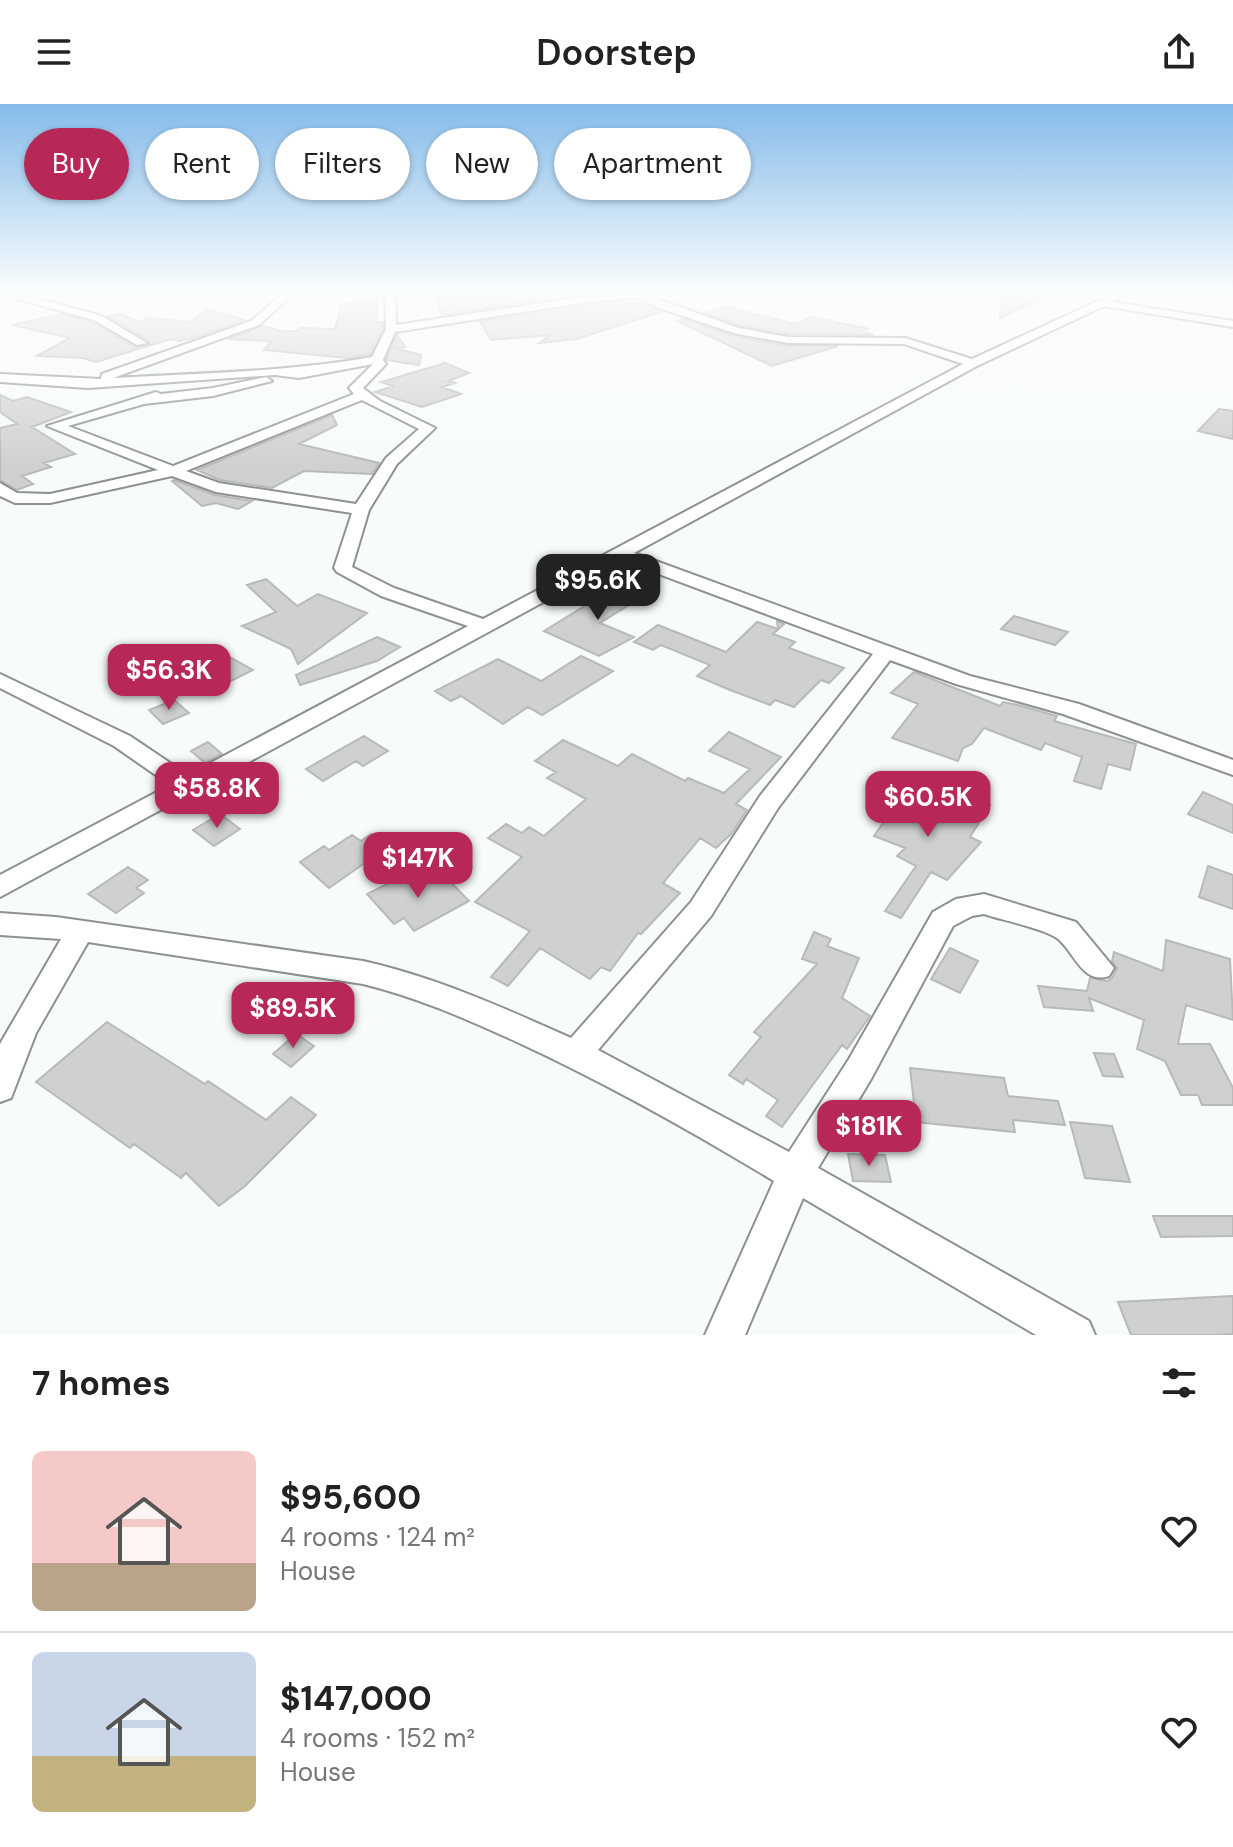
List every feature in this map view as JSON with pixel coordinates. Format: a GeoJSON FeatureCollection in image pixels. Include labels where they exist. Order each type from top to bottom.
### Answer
{"type":"FeatureCollection","features":[{"type":"Feature","properties":{"kind":"street"},"geometry":{"type":"LineString","coordinates":[[88,384],[177,351]]}},
{"type":"Feature","properties":{"kind":"street"},"geometry":{"type":"LineString","coordinates":[[381,351],[377,360],[379,365],[355,388],[362,395],[428,428],[391,461],[361,510],[343,568],[350,576],[484,626]]}},
{"type":"Feature","properties":{"kind":"street"},"geometry":{"type":"LineString","coordinates":[[937,351],[973,363]]}},
{"type":"Feature","properties":{"kind":"street"},"geometry":{"type":"LineString","coordinates":[[0,887],[617,553],[998,351]]}},
{"type":"Feature","properties":{"kind":"street"},"geometry":{"type":"LineString","coordinates":[[145,400],[245,387],[377,360]]}},
{"type":"Feature","properties":{"kind":"street"},"geometry":{"type":"LineString","coordinates":[[0,378],[88,384],[262,372],[312,372]]}},
{"type":"Feature","properties":{"kind":"street"},"geometry":{"type":"LineString","coordinates":[[166,394],[54,426],[175,470],[191,479],[239,492],[361,510]]}},
{"type":"Feature","properties":{"kind":"street"},"geometry":{"type":"LineString","coordinates":[[0,488],[13,498],[44,498],[175,470],[362,395]]}},
{"type":"Feature","properties":{"kind":"street"},"geometry":{"type":"LineString","coordinates":[[617,553],[963,680],[1071,709],[1233,768]]}},
{"type":"Feature","properties":{"kind":"street"},"geometry":{"type":"LineString","coordinates":[[577,1053],[701,909],[769,802],[886,651]]}},
{"type":"Feature","properties":{"kind":"street"},"geometry":{"type":"LineString","coordinates":[[0,680],[136,748],[164,766],[187,787]]}},
{"type":"Feature","properties":{"kind":"street"},"geometry":{"type":"LineString","coordinates":[[725,1335],[796,1172],[860,1069],[943,919],[954,910],[984,904],[1066,930],[1099,968]]}},
{"type":"Feature","properties":{"kind":"street"},"geometry":{"type":"LineString","coordinates":[[0,924],[29,924],[295,962],[396,981],[495,1016],[577,1053],[796,1172],[1010,1301],[1075,1335]]}},
{"type":"Feature","properties":{"kind":"street"},"geometry":{"type":"LineString","coordinates":[[0,1088],[3,1073],[80,931]]}},
{"type":"Feature","properties":{"kind":"building"},"geometry":{"type":"Polygon","coordinates":[[[45,351],[130,351],[96,362],[83,358],[37,356],[45,351]]]}},
{"type":"Feature","properties":{"kind":"building"},"geometry":{"type":"Polygon","coordinates":[[[279,351],[371,351],[348,358],[279,351]]]}},
{"type":"Feature","properties":{"kind":"building"},"geometry":{"type":"Polygon","coordinates":[[[390,351],[421,355],[419,365],[386,360],[390,351]]]}},
{"type":"Feature","properties":{"kind":"building"},"geometry":{"type":"Polygon","coordinates":[[[741,351],[820,351],[772,366],[741,351]]]}},
{"type":"Feature","properties":{"kind":"building"},"geometry":{"type":"Polygon","coordinates":[[[445,363],[469,373],[448,381],[455,383],[442,387],[461,394],[422,407],[375,392],[393,386],[381,382],[445,363]]]}},
{"type":"Feature","properties":{"kind":"building"},"geometry":{"type":"Polygon","coordinates":[[[0,395],[13,401],[27,397],[71,412],[32,427],[75,454],[44,463],[51,467],[22,476],[33,484],[17,490],[0,480],[0,428],[17,424],[0,412],[0,395]]]}},
{"type":"Feature","properties":{"kind":"building"},"geometry":{"type":"Polygon","coordinates":[[[1219,409],[1233,411],[1233,439],[1198,431],[1219,409]]]}},
{"type":"Feature","properties":{"kind":"building"},"geometry":{"type":"Polygon","coordinates":[[[332,415],[337,425],[299,444],[379,463],[372,474],[304,471],[272,488],[220,480],[197,470],[332,415]]]}},
{"type":"Feature","properties":{"kind":"building"},"geometry":{"type":"Polygon","coordinates":[[[174,480],[215,495],[252,501],[238,509],[216,503],[202,506],[174,480]]]}},
{"type":"Feature","properties":{"kind":"building"},"geometry":{"type":"Polygon","coordinates":[[[266,579],[297,606],[318,594],[367,613],[298,664],[291,649],[242,626],[276,612],[247,585],[266,579]]]}},
{"type":"Feature","properties":{"kind":"building"},"geometry":{"type":"Polygon","coordinates":[[[642,579],[650,592],[600,623],[634,637],[599,656],[544,631],[586,605],[591,607],[642,579]]]}},
{"type":"Feature","properties":{"kind":"building"},"geometry":{"type":"Polygon","coordinates":[[[1014,616],[1068,632],[1055,645],[1001,629],[1014,616]]]}},
{"type":"Feature","properties":{"kind":"building"},"geometry":{"type":"Polygon","coordinates":[[[777,621],[784,624],[773,634],[795,642],[789,648],[844,668],[829,683],[821,680],[794,707],[775,700],[770,705],[730,690],[697,676],[710,665],[661,645],[653,650],[634,642],[658,625],[726,652],[757,622],[778,629],[777,621]]]}},
{"type":"Feature","properties":{"kind":"building"},"geometry":{"type":"Polygon","coordinates":[[[377,637],[400,647],[377,661],[300,685],[296,675],[377,637]]]}},
{"type":"Feature","properties":{"kind":"building"},"geometry":{"type":"Polygon","coordinates":[[[219,651],[253,670],[219,687],[181,670],[219,651]]]}},
{"type":"Feature","properties":{"kind":"building"},"geometry":{"type":"Polygon","coordinates":[[[581,656],[613,671],[542,715],[528,707],[503,724],[461,696],[451,701],[435,691],[498,659],[541,681],[581,656]]]}},
{"type":"Feature","properties":{"kind":"building"},"geometry":{"type":"Polygon","coordinates":[[[914,672],[1000,706],[1003,702],[1018,705],[1057,716],[1054,721],[1136,744],[1130,770],[1108,764],[1101,789],[1074,781],[1082,757],[1045,743],[1041,750],[984,728],[972,744],[963,748],[958,761],[892,738],[918,704],[891,693],[914,672]]]}},
{"type":"Feature","properties":{"kind":"building"},"geometry":{"type":"Polygon","coordinates":[[[174,700],[189,713],[163,724],[149,710],[174,700]]]}},
{"type":"Feature","properties":{"kind":"building"},"geometry":{"type":"Polygon","coordinates":[[[729,732],[781,757],[736,804],[747,810],[732,833],[716,848],[700,838],[663,883],[680,893],[641,934],[638,933],[610,971],[601,967],[590,979],[540,948],[508,986],[491,977],[530,931],[475,902],[522,857],[488,838],[506,824],[522,833],[529,827],[544,836],[586,799],[547,778],[556,772],[535,761],[563,740],[618,766],[632,754],[685,781],[688,778],[724,793],[750,769],[709,751],[729,732]]]}},
{"type":"Feature","properties":{"kind":"building"},"geometry":{"type":"Polygon","coordinates":[[[364,736],[388,751],[363,766],[356,761],[323,781],[306,769],[364,736]]]}},
{"type":"Feature","properties":{"kind":"building"},"geometry":{"type":"Polygon","coordinates":[[[208,742],[222,754],[205,763],[191,751],[208,742]]]}},
{"type":"Feature","properties":{"kind":"building"},"geometry":{"type":"Polygon","coordinates":[[[898,786],[966,811],[974,799],[990,805],[970,837],[981,842],[947,880],[931,872],[901,918],[885,911],[916,866],[897,856],[905,848],[874,836],[889,814],[879,810],[898,786]]]}},
{"type":"Feature","properties":{"kind":"building"},"geometry":{"type":"Polygon","coordinates":[[[1203,792],[1233,805],[1233,833],[1188,814],[1203,792]]]}},
{"type":"Feature","properties":{"kind":"building"},"geometry":{"type":"Polygon","coordinates":[[[220,814],[240,829],[214,846],[193,830],[220,814]]]}},
{"type":"Feature","properties":{"kind":"building"},"geometry":{"type":"Polygon","coordinates":[[[371,834],[389,846],[329,888],[300,862],[324,846],[329,850],[352,835],[361,841],[371,834]]]}},
{"type":"Feature","properties":{"kind":"building"},"geometry":{"type":"Polygon","coordinates":[[[1208,866],[1233,875],[1233,909],[1199,897],[1208,866]]]}},
{"type":"Feature","properties":{"kind":"building"},"geometry":{"type":"Polygon","coordinates":[[[128,867],[148,880],[136,888],[144,893],[116,913],[88,894],[128,867]]]}},
{"type":"Feature","properties":{"kind":"building"},"geometry":{"type":"Polygon","coordinates":[[[405,875],[414,885],[444,875],[469,901],[414,931],[404,918],[394,924],[367,894],[405,875]]]}},
{"type":"Feature","properties":{"kind":"building"},"geometry":{"type":"Polygon","coordinates":[[[814,932],[831,939],[827,946],[859,958],[842,998],[870,1016],[847,1049],[842,1045],[782,1127],[766,1116],[778,1100],[746,1079],[743,1084],[729,1075],[761,1037],[754,1032],[817,964],[802,959],[814,932]]]}},
{"type":"Feature","properties":{"kind":"building"},"geometry":{"type":"Polygon","coordinates":[[[1166,940],[1230,959],[1233,1020],[1186,1005],[1178,1044],[1210,1044],[1233,1088],[1233,1105],[1202,1105],[1198,1095],[1181,1095],[1165,1061],[1137,1049],[1144,1020],[1089,998],[1093,1011],[1044,1007],[1038,986],[1087,991],[1090,978],[1107,981],[1112,978],[1117,968],[1112,961],[1114,952],[1163,971],[1166,940]]]}},
{"type":"Feature","properties":{"kind":"building"},"geometry":{"type":"Polygon","coordinates":[[[950,948],[978,961],[960,993],[931,979],[950,948]]]}},
{"type":"Feature","properties":{"kind":"building"},"geometry":{"type":"Polygon","coordinates":[[[107,1022],[205,1084],[208,1081],[266,1120],[291,1097],[316,1115],[245,1186],[219,1206],[186,1173],[181,1178],[134,1144],[130,1148],[36,1082],[107,1022]]]}},
{"type":"Feature","properties":{"kind":"building"},"geometry":{"type":"Polygon","coordinates":[[[296,1034],[314,1046],[291,1067],[273,1054],[296,1034]]]}},
{"type":"Feature","properties":{"kind":"building"},"geometry":{"type":"Polygon","coordinates":[[[1094,1053],[1114,1054],[1123,1077],[1103,1076],[1094,1053]]]}},
{"type":"Feature","properties":{"kind":"building"},"geometry":{"type":"Polygon","coordinates":[[[910,1068],[1004,1078],[1008,1096],[1058,1101],[1065,1125],[1013,1120],[1015,1132],[916,1122],[910,1068]]]}},
{"type":"Feature","properties":{"kind":"building"},"geometry":{"type":"Polygon","coordinates":[[[1070,1122],[1112,1126],[1130,1182],[1085,1178],[1070,1122]]]}},
{"type":"Feature","properties":{"kind":"building"},"geometry":{"type":"Polygon","coordinates":[[[848,1154],[885,1155],[891,1182],[853,1181],[848,1154]]]}},
{"type":"Feature","properties":{"kind":"building"},"geometry":{"type":"Polygon","coordinates":[[[1153,1216],[1233,1216],[1233,1236],[1161,1237],[1153,1216]]]}},
{"type":"Feature","properties":{"kind":"building"},"geometry":{"type":"Polygon","coordinates":[[[1233,1296],[1233,1334],[1214,1335],[1131,1335],[1118,1302],[1233,1296]]]}}]}
